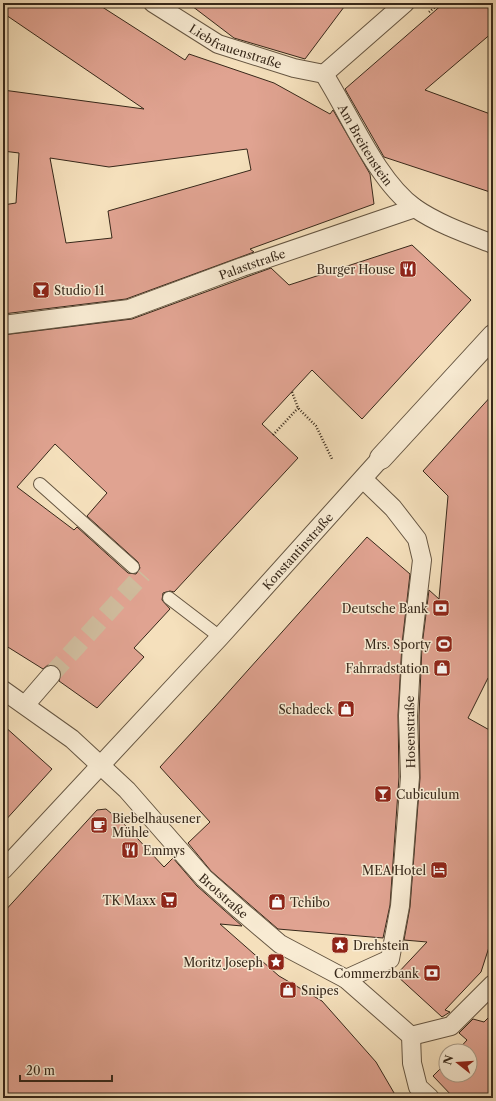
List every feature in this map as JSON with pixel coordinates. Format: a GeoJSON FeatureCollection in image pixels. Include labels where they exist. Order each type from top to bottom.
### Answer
{"type":"FeatureCollection","features":[{"type":"Feature","properties":{"kind":"street","name":"Liebfrauenstraße"},"geometry":{"type":"LineString","coordinates":[[153,3],[218,44],[294,68],[324,74]]}},
{"type":"Feature","properties":{"kind":"street"},"geometry":{"type":"LineString","coordinates":[[324,74],[405,3]]}},
{"type":"Feature","properties":{"kind":"street","name":"Am Breitenstein"},"geometry":{"type":"LineString","coordinates":[[324,74],[341,100],[377,166],[392,186],[415,208]]}},
{"type":"Feature","properties":{"kind":"street"},"geometry":{"type":"LineString","coordinates":[[415,208],[439,221],[493,244]]}},
{"type":"Feature","properties":{"kind":"street","name":"Palaststraße"},"geometry":{"type":"LineString","coordinates":[[3,325],[129,309],[242,267],[415,208]]}},
{"type":"Feature","properties":{"kind":"street","name":"Konstantinstraße"},"geometry":{"type":"LineString","coordinates":[[3,870],[220,637],[493,336]]}},
{"type":"Feature","properties":{"kind":"street","name":"Hosenstraße"},"geometry":{"type":"LineString","coordinates":[[346,979],[390,959],[400,906],[410,777],[408,716],[412,645],[422,560],[417,539],[393,508],[363,479]]}},
{"type":"Feature","properties":{"kind":"street"},"geometry":{"type":"LineString","coordinates":[[26,704],[51,675]]}},
{"type":"Feature","properties":{"kind":"street","name":"Brotstraße"},"geometry":{"type":"LineString","coordinates":[[3,690],[26,704],[72,738],[127,790],[204,878],[280,944],[346,979],[411,1036]]}},
{"type":"Feature","properties":{"kind":"street"},"geometry":{"type":"LineString","coordinates":[[430,1098],[418,1087],[412,1063],[411,1036],[451,1026],[493,984]]}},
{"type":"Feature","properties":{"kind":"lane"},"geometry":{"type":"LineString","coordinates":[[40,484],[133,567]]}},
{"type":"Feature","properties":{"kind":"lane"},"geometry":{"type":"LineString","coordinates":[[170,598],[220,637]]}},
{"type":"Feature","properties":{"kind":"path"},"geometry":{"type":"LineString","coordinates":[[292,392],[298,408],[316,426],[332,458]]}},
{"type":"Feature","properties":{"kind":"path"},"geometry":{"type":"LineString","coordinates":[[273,434],[298,408]]}},
{"type":"Feature","properties":{"kind":"building"},"geometry":{"type":"Polygon","coordinates":[[[3,3],[96,3],[185,60],[189,54],[274,83],[330,114],[333,110],[370,174],[374,204],[250,249],[254,252],[126,299],[3,314],[3,205],[16,203],[19,153],[3,151],[3,90],[144,109],[3,13],[3,3]],[[247,149],[109,167],[50,158],[66,243],[112,238],[108,211],[251,170],[247,149]]]}},
{"type":"Feature","properties":{"kind":"building"},"geometry":{"type":"Polygon","coordinates":[[[188,3],[347,3],[305,59],[234,38],[188,3]]]}},
{"type":"Feature","properties":{"kind":"building"},"geometry":{"type":"Polygon","coordinates":[[[444,3],[493,3],[493,32],[425,90],[493,115],[493,193],[384,157],[345,89],[444,3]]]}},
{"type":"Feature","properties":{"kind":"building"},"geometry":{"type":"Polygon","coordinates":[[[412,245],[471,300],[362,419],[312,370],[262,424],[298,458],[174,592],[170,591],[163,593],[162,600],[170,609],[134,648],[144,657],[97,708],[59,681],[61,672],[58,667],[48,665],[43,669],[3,644],[3,335],[132,319],[271,268],[289,285],[412,245]],[[55,444],[17,487],[74,530],[77,527],[128,573],[136,574],[140,568],[138,562],[87,516],[107,493],[55,444]]]}},
{"type":"Feature","properties":{"kind":"building"},"geometry":{"type":"Polygon","coordinates":[[[493,394],[493,678],[488,678],[468,718],[493,732],[493,929],[491,941],[481,972],[445,1010],[450,1012],[442,1017],[396,975],[427,942],[404,940],[410,907],[420,778],[419,716],[422,646],[429,590],[439,599],[448,496],[423,471],[493,394]]]}},
{"type":"Feature","properties":{"kind":"building"},"geometry":{"type":"Polygon","coordinates":[[[367,537],[410,574],[402,644],[398,715],[399,777],[390,905],[383,938],[278,929],[211,871],[188,843],[210,822],[160,767],[367,537]]]}},
{"type":"Feature","properties":{"kind":"building"},"geometry":{"type":"Polygon","coordinates":[[[3,725],[52,769],[3,823],[3,725]]]}},
{"type":"Feature","properties":{"kind":"building"},"geometry":{"type":"Polygon","coordinates":[[[106,809],[124,824],[164,867],[173,858],[197,886],[242,926],[220,924],[279,976],[322,1001],[376,1062],[397,1098],[3,1098],[3,913],[97,810],[106,809]]]}},
{"type":"Feature","properties":{"kind":"building"},"geometry":{"type":"Polygon","coordinates":[[[493,1013],[493,1098],[454,1098],[440,1083],[478,1083],[478,1043],[464,1043],[467,1040],[459,1033],[473,1019],[484,1022],[493,1013]]]}},
{"type":"Feature","properties":{"kind":"building"},"geometry":{"type":"Polygon","coordinates":[[[438,1071],[438,1081],[433,1076],[438,1071]]]}},
{"type":"Feature","properties":{"kind":"tunnel"},"geometry":{"type":"LineString","coordinates":[[51,675],[143,574]]}},
{"type":"Feature","properties":{"kind":"place","name":"Burger House"},"geometry":{"type":"Point","coordinates":[408,269]}},
{"type":"Feature","properties":{"kind":"place","name":"Studio 11"},"geometry":{"type":"Point","coordinates":[41,290]}},
{"type":"Feature","properties":{"kind":"place","name":"Deutsche Bank"},"geometry":{"type":"Point","coordinates":[441,608]}},
{"type":"Feature","properties":{"kind":"place","name":"Mrs. Sporty"},"geometry":{"type":"Point","coordinates":[444,644]}},
{"type":"Feature","properties":{"kind":"place","name":"Fahrradstation"},"geometry":{"type":"Point","coordinates":[442,668]}},
{"type":"Feature","properties":{"kind":"place","name":"Schadeck"},"geometry":{"type":"Point","coordinates":[346,709]}},
{"type":"Feature","properties":{"kind":"place","name":"Cubiculum"},"geometry":{"type":"Point","coordinates":[383,794]}},
{"type":"Feature","properties":{"kind":"place","name":"Biebelhausener Mühle"},"geometry":{"type":"Point","coordinates":[99,825]}},
{"type":"Feature","properties":{"kind":"place","name":"Emmys"},"geometry":{"type":"Point","coordinates":[130,850]}},
{"type":"Feature","properties":{"kind":"place","name":"MEA Hotel"},"geometry":{"type":"Point","coordinates":[439,870]}},
{"type":"Feature","properties":{"kind":"place","name":"TK Maxx"},"geometry":{"type":"Point","coordinates":[169,900]}},
{"type":"Feature","properties":{"kind":"place","name":"Tchibo"},"geometry":{"type":"Point","coordinates":[277,902]}},
{"type":"Feature","properties":{"kind":"place","name":"Drehstein"},"geometry":{"type":"Point","coordinates":[340,945]}},
{"type":"Feature","properties":{"kind":"place","name":"Moritz Joseph"},"geometry":{"type":"Point","coordinates":[276,962]}},
{"type":"Feature","properties":{"kind":"place","name":"Commerzbank"},"geometry":{"type":"Point","coordinates":[432,973]}},
{"type":"Feature","properties":{"kind":"place","name":"Snipes"},"geometry":{"type":"Point","coordinates":[288,990]}}]}
